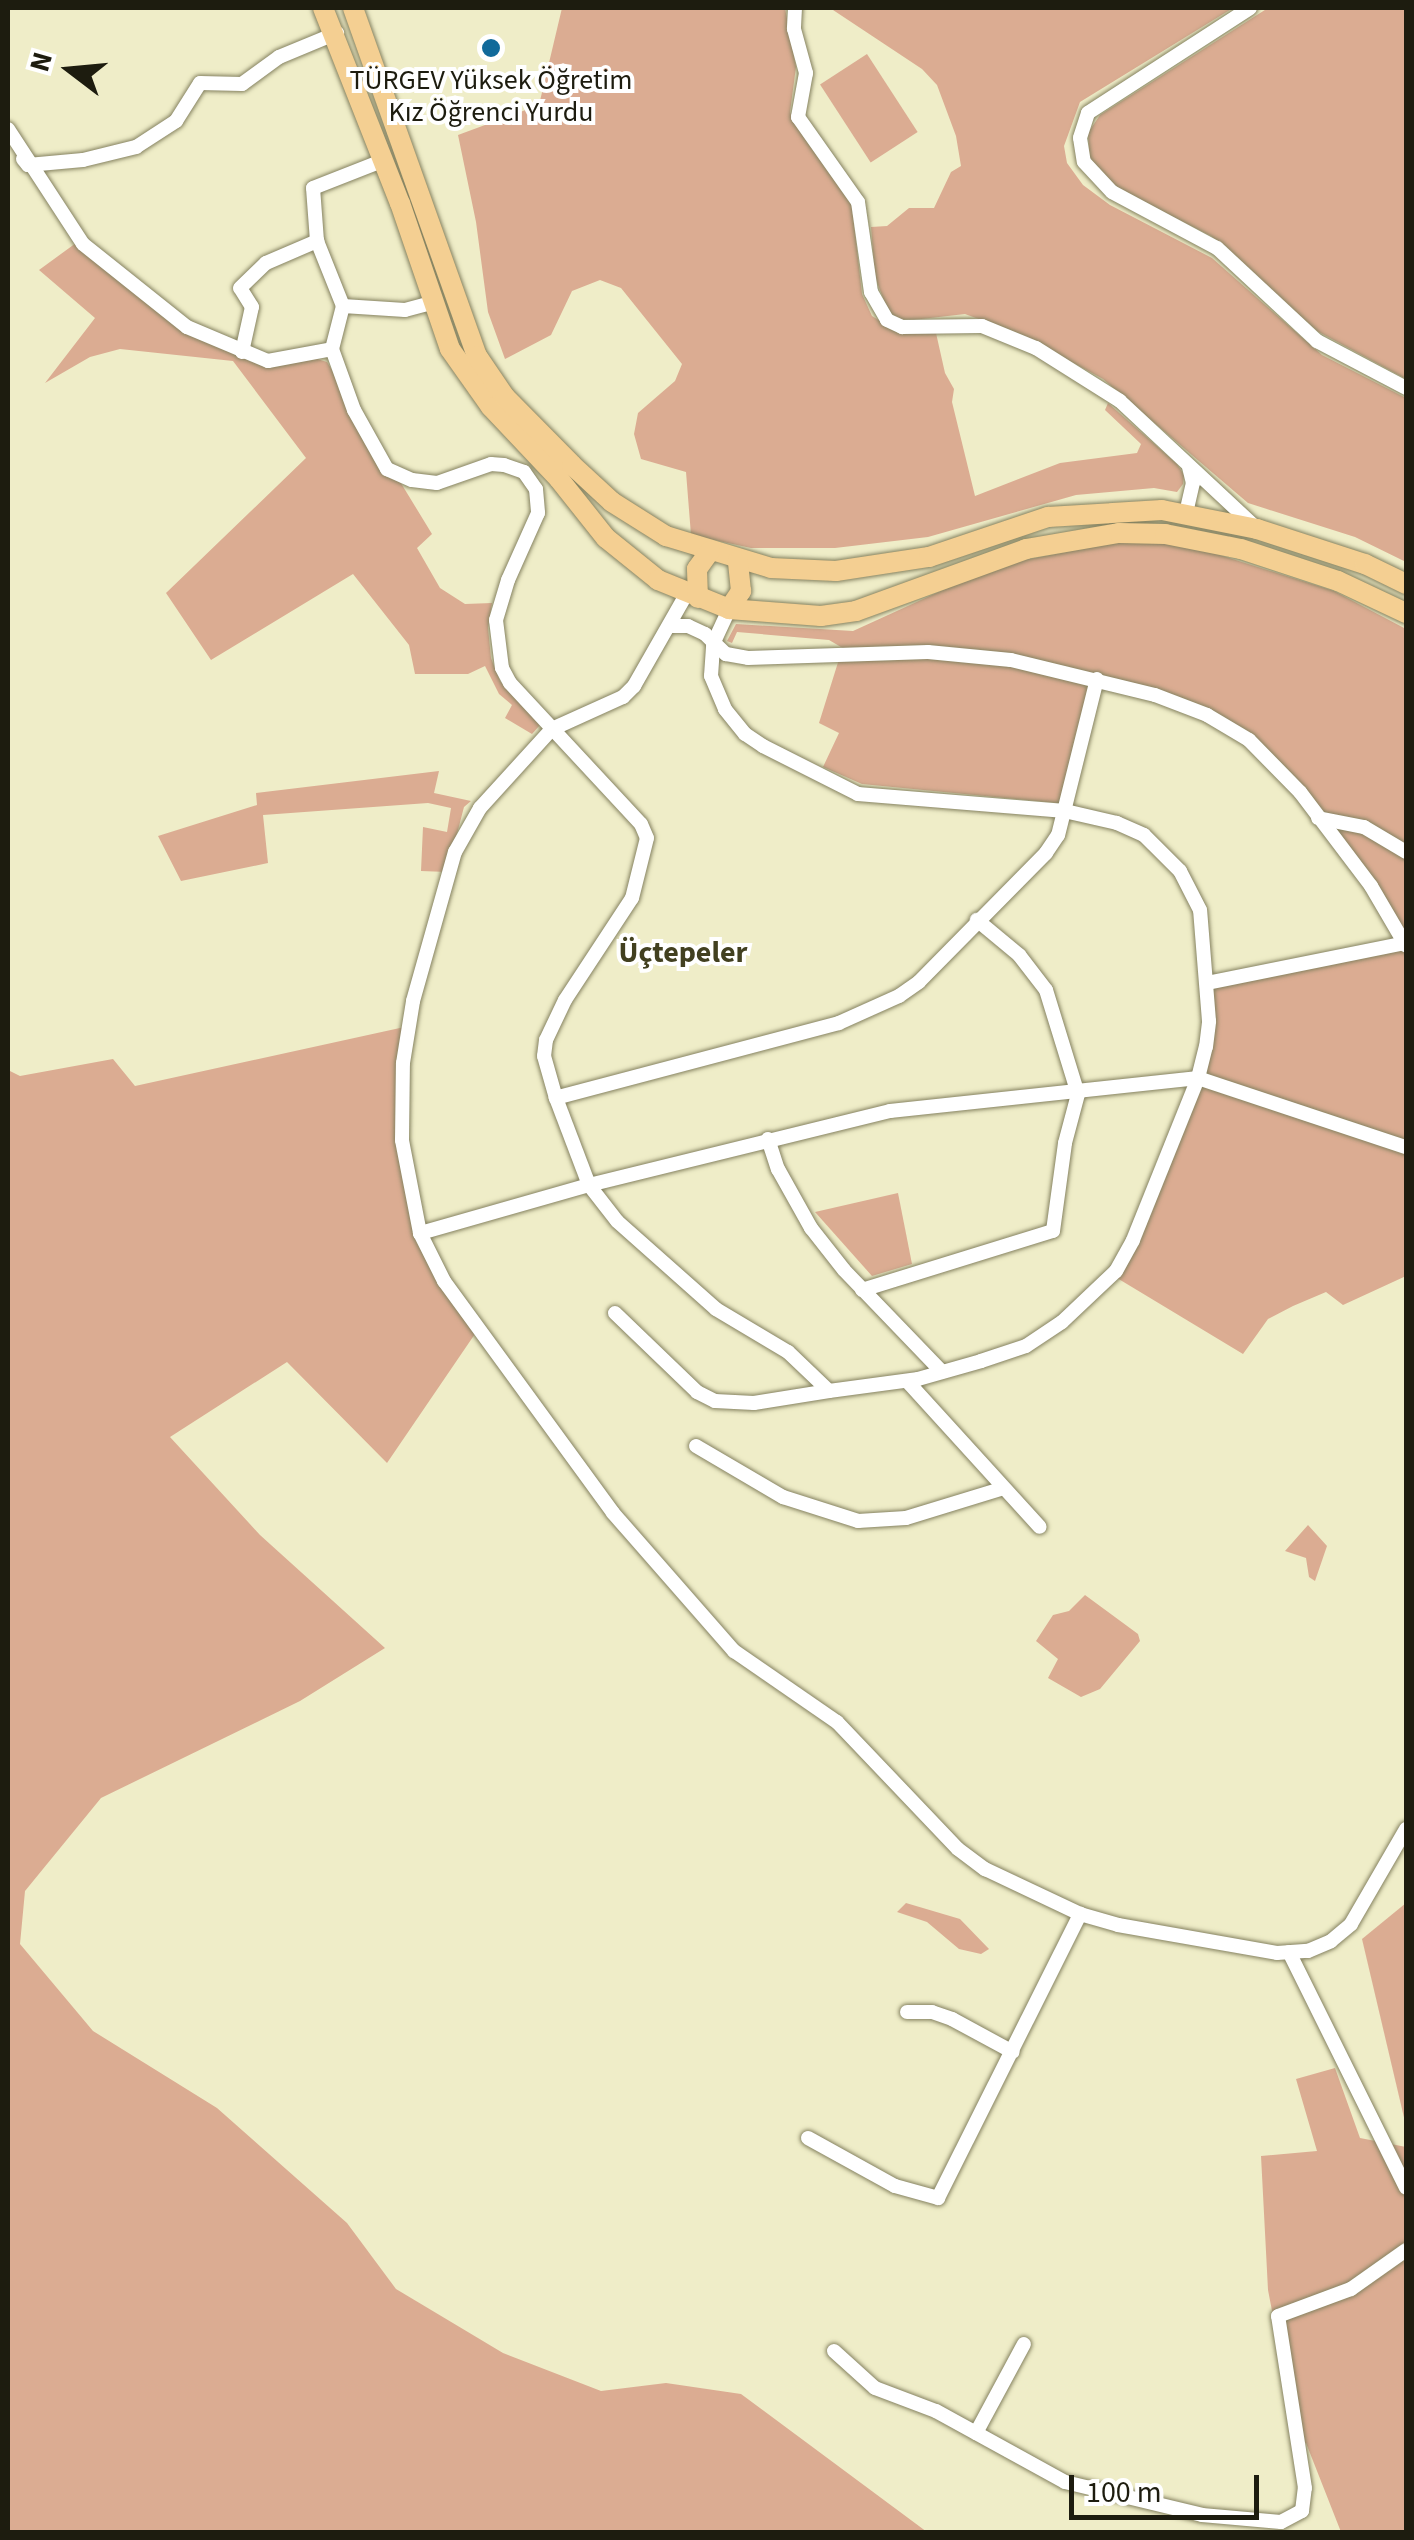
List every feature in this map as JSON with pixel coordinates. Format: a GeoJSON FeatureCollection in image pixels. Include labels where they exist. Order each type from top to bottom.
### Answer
{"type":"FeatureCollection","features":[{"type":"Feature","properties":{"kind":"main road"},"geometry":{"type":"LineString","coordinates":[[323,8],[384,160],[450,349],[466,373],[618,550],[658,580],[729,609],[791,616],[835,614],[1026,549],[1141,533],[1192,537],[1241,548],[1338,581],[1406,613]]}},
{"type":"Feature","properties":{"kind":"main road"},"geometry":{"type":"LineString","coordinates":[[353,8],[476,356],[505,397],[612,502],[666,536],[738,560],[787,570],[863,570],[929,557],[1048,517],[1123,510],[1186,513],[1258,529],[1365,564],[1406,584]]}},
{"type":"Feature","properties":{"kind":"main road"},"geometry":{"type":"LineString","coordinates":[[692,596],[696,569],[710,552]]}},
{"type":"Feature","properties":{"kind":"main road"},"geometry":{"type":"LineString","coordinates":[[729,609],[741,591],[738,560]]}},
{"type":"Feature","properties":{"kind":"street"},"geometry":{"type":"LineString","coordinates":[[796,8],[794,29],[806,73],[798,117],[858,202],[871,292],[880,313],[902,326],[982,326],[1036,348],[1120,401],[1258,529]]}},
{"type":"Feature","properties":{"kind":"street"},"geometry":{"type":"LineString","coordinates":[[1250,8],[1088,113],[1080,138],[1084,162],[1112,192],[1207,241],[1317,341],[1406,388]]}},
{"type":"Feature","properties":{"kind":"street"},"geometry":{"type":"LineString","coordinates":[[28,165],[104,158],[136,147],[167,130],[200,83],[242,84],[279,57],[336,33]]}},
{"type":"Feature","properties":{"kind":"street"},"geometry":{"type":"LineString","coordinates":[[8,130],[28,165]]}},
{"type":"Feature","properties":{"kind":"street"},"geometry":{"type":"LineString","coordinates":[[8,139],[84,244],[187,327],[242,352],[276,362],[332,349]]}},
{"type":"Feature","properties":{"kind":"street"},"geometry":{"type":"LineString","coordinates":[[384,160],[313,188],[318,241],[343,306],[332,349],[354,410],[387,469],[412,480],[438,483],[504,464],[524,472],[540,500],[504,592],[496,637],[510,684],[641,824],[648,838],[632,898],[565,1000],[546,1040],[544,1056],[556,1098],[589,1185],[616,1220],[716,1309],[788,1352],[829,1391]]}},
{"type":"Feature","properties":{"kind":"street"},"geometry":{"type":"LineString","coordinates":[[242,352],[252,307],[240,288],[266,263],[318,241]]}},
{"type":"Feature","properties":{"kind":"street"},"geometry":{"type":"LineString","coordinates":[[343,306],[404,310],[432,304]]}},
{"type":"Feature","properties":{"kind":"street"},"geometry":{"type":"LineString","coordinates":[[1186,513],[1193,483],[1188,466]]}},
{"type":"Feature","properties":{"kind":"street"},"geometry":{"type":"LineString","coordinates":[[531,483],[549,468]]}},
{"type":"Feature","properties":{"kind":"street"},"geometry":{"type":"LineString","coordinates":[[692,596],[623,697],[552,729],[480,808],[454,852],[413,1001],[403,1063],[402,1140],[420,1234],[444,1281],[613,1513],[734,1651],[837,1722],[969,1859],[1080,1914],[1199,1942],[1308,1951],[1331,1941],[1350,1924],[1406,1829]]}},
{"type":"Feature","properties":{"kind":"street"},"geometry":{"type":"LineString","coordinates":[[615,1313],[697,1392],[714,1401],[754,1404],[907,1380],[1026,1346],[1062,1322],[1116,1271],[1133,1240],[1198,1078],[1209,1021],[1204,924],[1180,871],[1144,835],[1117,822],[1065,811],[858,794],[744,734],[717,694],[712,676],[713,644],[729,609]]}},
{"type":"Feature","properties":{"kind":"street"},"geometry":{"type":"LineString","coordinates":[[671,626],[688,626],[726,654],[748,658],[928,652],[1011,660],[1097,679],[1182,704],[1229,726],[1277,765],[1371,886],[1406,944],[1207,984]]}},
{"type":"Feature","properties":{"kind":"street"},"geometry":{"type":"LineString","coordinates":[[556,1098],[839,1024],[919,982],[1046,853],[1065,811],[1097,679]]}},
{"type":"Feature","properties":{"kind":"street"},"geometry":{"type":"LineString","coordinates":[[1318,818],[1364,828],[1406,852]]}},
{"type":"Feature","properties":{"kind":"street"},"geometry":{"type":"LineString","coordinates":[[862,1290],[1053,1231],[1065,1144],[1078,1094],[1054,1011],[1035,972],[977,920]]}},
{"type":"Feature","properties":{"kind":"street"},"geometry":{"type":"LineString","coordinates":[[420,1234],[768,1138],[943,1102],[1078,1094],[1198,1078],[1406,1147]]}},
{"type":"Feature","properties":{"kind":"street"},"geometry":{"type":"LineString","coordinates":[[768,1138],[778,1169],[811,1228],[862,1290],[942,1372]]}},
{"type":"Feature","properties":{"kind":"street"},"geometry":{"type":"LineString","coordinates":[[907,1380],[1040,1528]]}},
{"type":"Feature","properties":{"kind":"street"},"geometry":{"type":"LineString","coordinates":[[696,1446],[784,1497],[858,1521],[906,1518],[1004,1488]]}},
{"type":"Feature","properties":{"kind":"street"},"geometry":{"type":"LineString","coordinates":[[808,2138],[895,2186],[938,2198],[1080,1914]]}},
{"type":"Feature","properties":{"kind":"street"},"geometry":{"type":"LineString","coordinates":[[1289,1952],[1406,2188]]}},
{"type":"Feature","properties":{"kind":"street"},"geometry":{"type":"LineString","coordinates":[[907,2012],[932,2012],[952,2019],[1014,2052]]}},
{"type":"Feature","properties":{"kind":"street"},"geometry":{"type":"LineString","coordinates":[[834,2352],[875,2388],[976,2433],[1066,2482],[1202,2515],[1293,2519],[1302,2511],[1305,2488],[1278,2316],[1352,2289],[1406,2250]]}},
{"type":"Feature","properties":{"kind":"street"},"geometry":{"type":"LineString","coordinates":[[976,2433],[1024,2344]]}},
{"type":"Feature","properties":{"kind":"shaded area"},"geometry":{"type":"Polygon","coordinates":[[[562,8],[785,8],[796,67],[790,112],[794,123],[852,206],[862,294],[872,316],[901,334],[936,333],[945,373],[954,389],[952,402],[975,496],[1060,463],[1137,453],[1141,444],[1105,410],[1108,403],[1177,464],[1184,475],[1177,492],[1154,488],[1076,495],[928,537],[835,548],[751,548],[691,535],[686,472],[641,459],[634,434],[638,413],[675,381],[682,364],[621,288],[600,280],[572,291],[551,335],[505,359],[488,312],[476,222],[458,135],[539,105],[562,8]]]}},
{"type":"Feature","properties":{"kind":"shaded area"},"geometry":{"type":"Polygon","coordinates":[[[830,8],[1233,8],[1080,102],[1064,146],[1067,163],[1083,185],[1110,205],[1212,258],[1322,355],[1406,398],[1406,562],[1355,537],[1248,503],[1103,379],[1022,335],[965,314],[913,320],[898,319],[888,311],[875,277],[871,227],[887,226],[909,208],[934,208],[951,172],[961,166],[956,136],[937,85],[922,69],[830,8]]]}},
{"type":"Feature","properties":{"kind":"shaded area"},"geometry":{"type":"Polygon","coordinates":[[[1268,8],[1406,8],[1406,379],[1317,331],[1211,236],[1116,188],[1090,161],[1088,133],[1100,115],[1268,8]]]}},
{"type":"Feature","properties":{"kind":"shaded area"},"geometry":{"type":"Polygon","coordinates":[[[867,54],[918,132],[871,162],[820,84],[867,54]]]}},
{"type":"Feature","properties":{"kind":"shaded area"},"geometry":{"type":"Polygon","coordinates":[[[76,243],[239,355],[327,362],[432,534],[417,548],[440,588],[465,604],[492,603],[488,628],[491,658],[500,681],[540,725],[532,734],[505,718],[512,705],[499,694],[485,666],[468,674],[415,674],[409,645],[353,574],[211,660],[166,593],[306,458],[233,361],[120,349],[90,357],[45,383],[95,318],[39,270],[76,243]]]}},
{"type":"Feature","properties":{"kind":"shaded area"},"geometry":{"type":"Polygon","coordinates":[[[1113,543],[1159,543],[1204,550],[1334,591],[1406,629],[1406,1276],[1343,1305],[1326,1292],[1293,1306],[1268,1319],[1243,1354],[1112,1275],[1198,1078],[1207,983],[1405,943],[1318,818],[1229,726],[1098,679],[1067,804],[862,784],[823,767],[839,733],[819,723],[840,656],[853,654],[829,640],[737,632],[732,643],[727,641],[736,624],[853,631],[967,579],[1019,561],[1113,543]]]}},
{"type":"Feature","properties":{"kind":"shaded area"},"geometry":{"type":"Polygon","coordinates":[[[439,771],[434,793],[471,801],[464,807],[447,872],[421,871],[423,827],[447,832],[451,808],[428,803],[263,815],[268,863],[181,881],[158,836],[257,805],[256,793],[439,771]]]}},
{"type":"Feature","properties":{"kind":"shaded area"},"geometry":{"type":"Polygon","coordinates":[[[409,1026],[401,1100],[420,1233],[479,1328],[387,1463],[287,1362],[170,1437],[260,1535],[385,1648],[300,1701],[101,1798],[25,1891],[20,1944],[93,2031],[217,2108],[347,2223],[396,2289],[503,2353],[601,2391],[666,2383],[741,2394],[927,2532],[8,2532],[8,1070],[20,1076],[113,1059],[135,1086],[409,1026]]]}},
{"type":"Feature","properties":{"kind":"shaded area"},"geometry":{"type":"Polygon","coordinates":[[[898,1193],[912,1264],[872,1276],[815,1212],[898,1193]]]}},
{"type":"Feature","properties":{"kind":"shaded area"},"geometry":{"type":"Polygon","coordinates":[[[1308,1525],[1327,1546],[1315,1581],[1309,1577],[1306,1558],[1285,1551],[1308,1525]]]}},
{"type":"Feature","properties":{"kind":"shaded area"},"geometry":{"type":"Polygon","coordinates":[[[1085,1595],[1138,1634],[1140,1641],[1100,1689],[1081,1697],[1048,1678],[1058,1659],[1036,1641],[1053,1615],[1069,1611],[1085,1595]]]}},
{"type":"Feature","properties":{"kind":"shaded area"},"geometry":{"type":"Polygon","coordinates":[[[906,1903],[960,1919],[989,1949],[981,1954],[959,1949],[927,1922],[897,1912],[906,1903]]]}},
{"type":"Feature","properties":{"kind":"shaded area"},"geometry":{"type":"Polygon","coordinates":[[[1406,1903],[1406,2126],[1362,1939],[1406,1903]]]}},
{"type":"Feature","properties":{"kind":"shaded area"},"geometry":{"type":"Polygon","coordinates":[[[1335,2068],[1360,2138],[1406,2147],[1406,2532],[1341,2532],[1306,2443],[1297,2440],[1268,2290],[1261,2156],[1317,2151],[1296,2079],[1335,2068]]]}},
{"type":"Feature","properties":{"kind":"place","name":"TÜRGEV Yüksek Öğretim Kız Öğrenci Yurdu"},"geometry":{"type":"Point","coordinates":[491,48]}},
{"type":"Feature","properties":{"kind":"district","name":"Üçtepeler"},"geometry":{"type":"Point","coordinates":[683,953]}}]}
